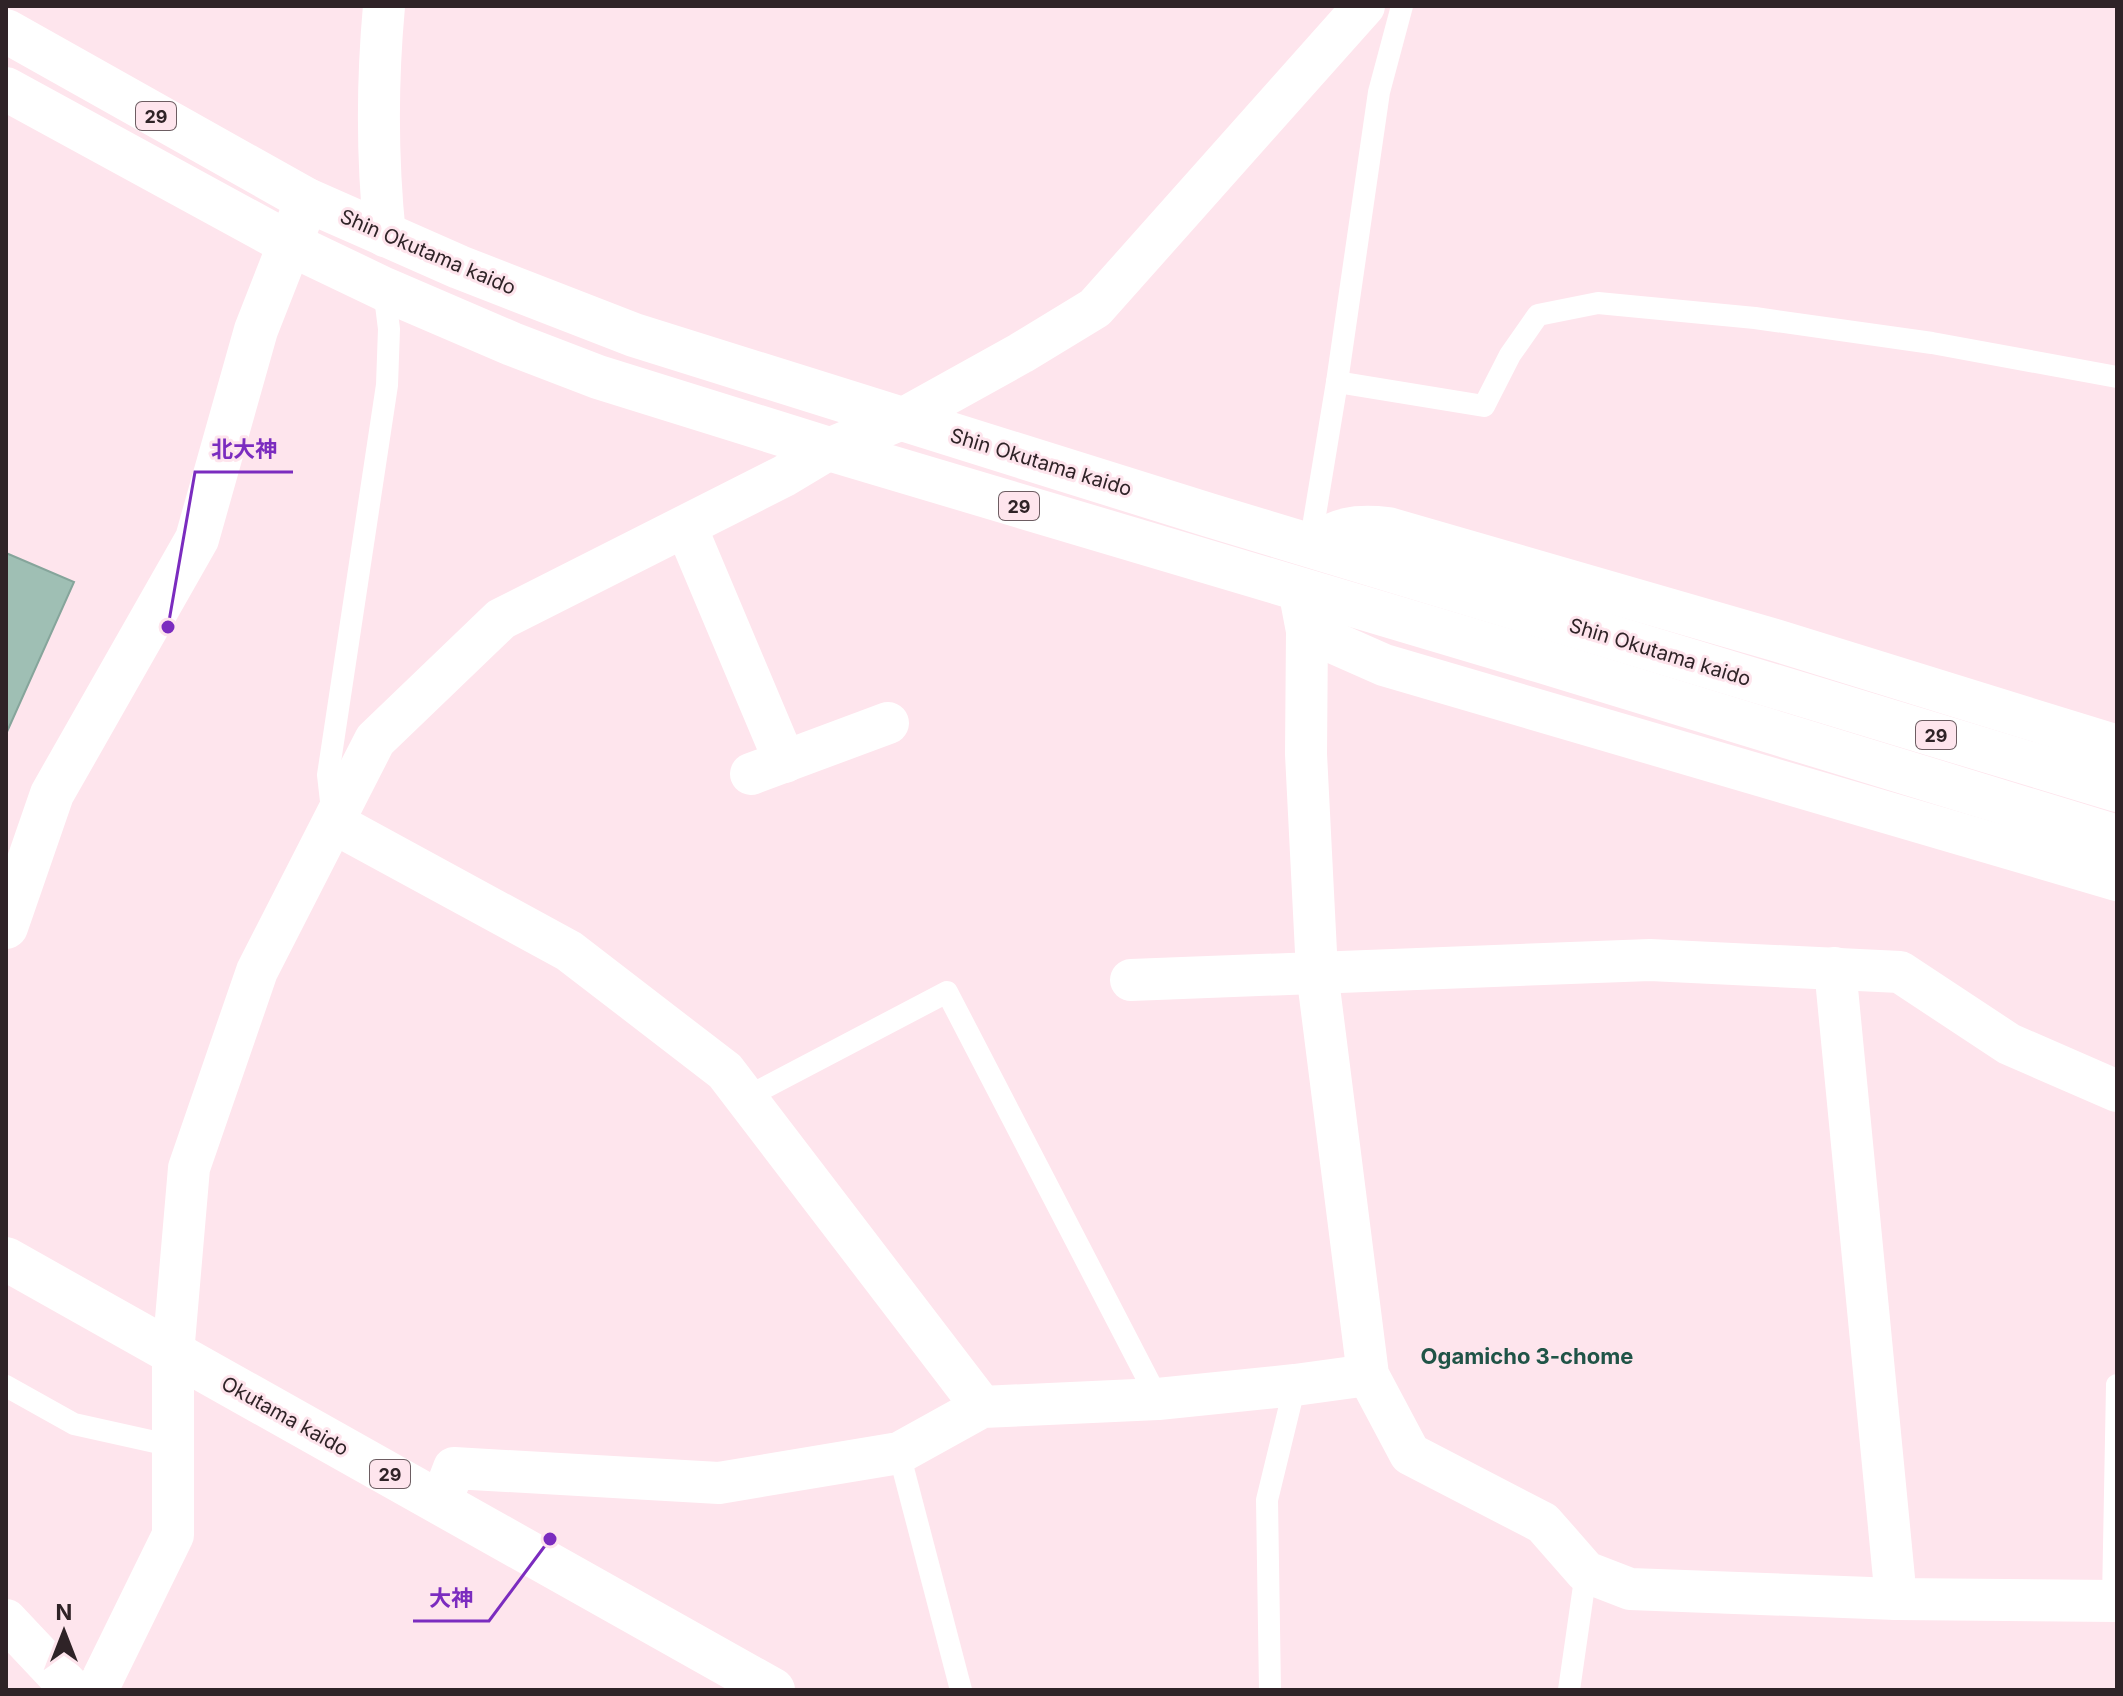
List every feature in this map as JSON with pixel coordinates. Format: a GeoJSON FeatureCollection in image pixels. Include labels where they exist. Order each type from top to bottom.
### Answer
{"type":"FeatureCollection","features":[{"type":"Feature","properties":{"kind":"main road","name":"Shin Okutama kaido"},"geometry":{"type":"LineString","coordinates":[[6,31],[307,200],[385,236],[634,335],[1310,545],[2117,790]]}},
{"type":"Feature","properties":{"kind":"main road","name":"29"},"geometry":{"type":"LineString","coordinates":[[6,89],[290,244],[384,289],[598,377],[829,449],[1303,610],[2117,837]]}},
{"type":"Feature","properties":{"kind":"main road"},"geometry":{"type":"LineString","coordinates":[[6,927],[52,794],[197,539],[256,330],[307,200]]}},
{"type":"Feature","properties":{"kind":"main road","name":"Okutama kaido"},"geometry":{"type":"LineString","coordinates":[[6,1259],[773,1690]]}},
{"type":"Feature","properties":{"kind":"street"},"geometry":{"type":"LineString","coordinates":[[384,6],[378,66],[380,181],[385,236]]}},
{"type":"Feature","properties":{"kind":"street"},"geometry":{"type":"LineString","coordinates":[[97,1690],[173,1535],[173,1354],[189,1168],[257,971],[375,740],[501,619],[686,527],[829,449],[904,418],[1095,308],[1364,6]]}},
{"type":"Feature","properties":{"kind":"street"},"geometry":{"type":"LineString","coordinates":[[1310,545],[1336,530],[1361,525],[1388,528],[1775,640],[2117,746]]}},
{"type":"Feature","properties":{"kind":"street"},"geometry":{"type":"LineString","coordinates":[[686,527],[768,768],[888,723]]}},
{"type":"Feature","properties":{"kind":"street"},"geometry":{"type":"LineString","coordinates":[[1303,610],[1384,665],[2117,880]]}},
{"type":"Feature","properties":{"kind":"street"},"geometry":{"type":"LineString","coordinates":[[1303,610],[1306,754],[1317,972],[1368,1375],[1410,1454],[1543,1523],[1586,1572],[1630,1589],[1896,1599],[2115,1600]]}},
{"type":"Feature","properties":{"kind":"street"},"geometry":{"type":"LineString","coordinates":[[334,823],[569,951],[725,1071],[982,1407]]}},
{"type":"Feature","properties":{"kind":"street"},"geometry":{"type":"LineString","coordinates":[[1131,980],[1650,960],[1900,972],[2009,1044],[2117,1091]]}},
{"type":"Feature","properties":{"kind":"street"},"geometry":{"type":"LineString","coordinates":[[1835,968],[1896,1599]]}},
{"type":"Feature","properties":{"kind":"street"},"geometry":{"type":"LineString","coordinates":[[441,1502],[454,1468],[719,1483],[899,1453],[982,1407],[1158,1399],[1368,1375]]}},
{"type":"Feature","properties":{"kind":"street"},"geometry":{"type":"LineString","coordinates":[[6,1620],[72,1690]]}},
{"type":"Feature","properties":{"kind":"lane"},"geometry":{"type":"LineString","coordinates":[[1310,545],[1379,92],[1402,6]]}},
{"type":"Feature","properties":{"kind":"lane"},"geometry":{"type":"LineString","coordinates":[[334,823],[328,775],[387,385],[389,329],[384,289]]}},
{"type":"Feature","properties":{"kind":"lane"},"geometry":{"type":"LineString","coordinates":[[1337,382],[1484,406],[1510,355],[1538,315],[1598,303],[1755,318],[1902,339],[2117,377]]}},
{"type":"Feature","properties":{"kind":"lane"},"geometry":{"type":"LineString","coordinates":[[747,1097],[947,992],[1158,1399]]}},
{"type":"Feature","properties":{"kind":"lane"},"geometry":{"type":"LineString","coordinates":[[1270,1690],[1267,1500],[1295,1385]]}},
{"type":"Feature","properties":{"kind":"lane"},"geometry":{"type":"LineString","coordinates":[[2115,1600],[2117,1385]]}},
{"type":"Feature","properties":{"kind":"lane"},"geometry":{"type":"LineString","coordinates":[[6,1386],[74,1424],[173,1446]]}},
{"type":"Feature","properties":{"kind":"lane"},"geometry":{"type":"LineString","coordinates":[[899,1453],[961,1690]]}},
{"type":"Feature","properties":{"kind":"lane"},"geometry":{"type":"LineString","coordinates":[[1569,1690],[1586,1572]]}},
{"type":"Feature","properties":{"kind":"building"},"geometry":{"type":"Polygon","coordinates":[[[6,553],[74,582],[6,734],[6,553]]]}},
{"type":"Feature","properties":{"kind":"place","name":"北大神"},"geometry":{"type":"Point","coordinates":[168,627]}},
{"type":"Feature","properties":{"kind":"place","name":"大神"},"geometry":{"type":"Point","coordinates":[550,1539]}},
{"type":"Feature","properties":{"kind":"district","name":"Ogamicho 3-chome"},"geometry":{"type":"Point","coordinates":[1527,1356]}}]}
